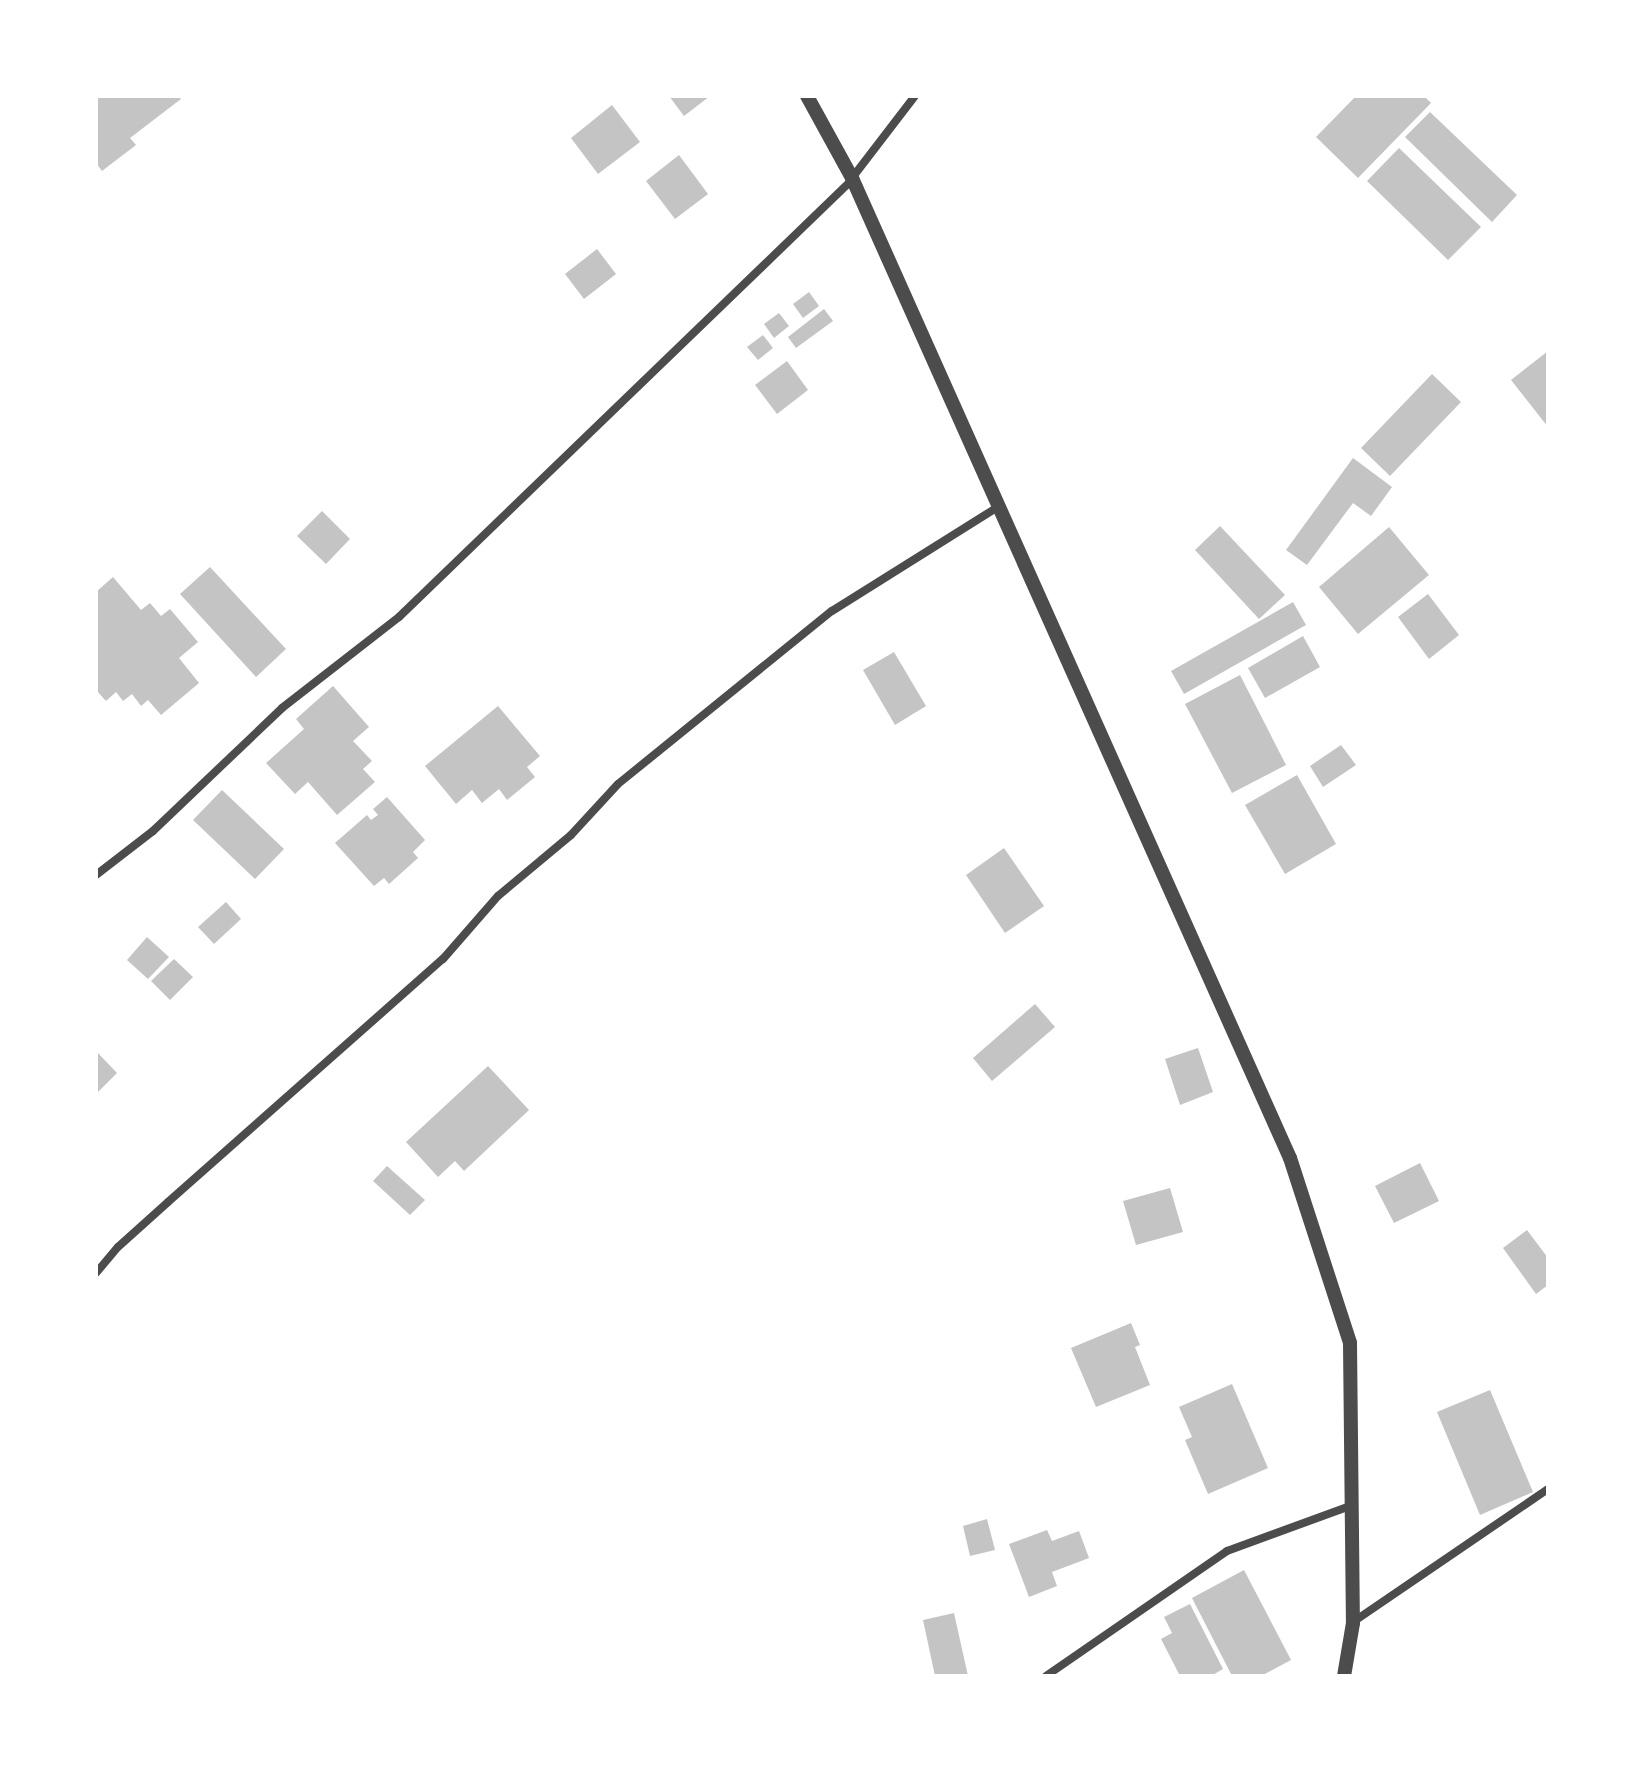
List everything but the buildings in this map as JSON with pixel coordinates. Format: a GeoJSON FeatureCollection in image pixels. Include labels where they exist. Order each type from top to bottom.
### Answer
{"type":"FeatureCollection","features":[{"type":"Feature","properties":{"kind":"street"},"geometry":{"type":"LineString","coordinates":[[807,96],[851,179],[1290,1158],[1350,1343],[1353,1623],[1344,1676]]}},
{"type":"Feature","properties":{"kind":"street"},"geometry":{"type":"LineString","coordinates":[[96,875],[153,831],[282,708],[399,617],[851,179],[915,96]]}},
{"type":"Feature","properties":{"kind":"street"},"geometry":{"type":"LineString","coordinates":[[96,1273],[148,1220],[443,959],[498,896],[571,835],[618,784],[832,611],[998,507]]}},
{"type":"Feature","properties":{"kind":"street"},"geometry":{"type":"LineString","coordinates":[[1353,1623],[1548,1489]]}},
{"type":"Feature","properties":{"kind":"street"},"geometry":{"type":"LineString","coordinates":[[1046,1676],[1227,1551],[1353,1505]]}}]}
